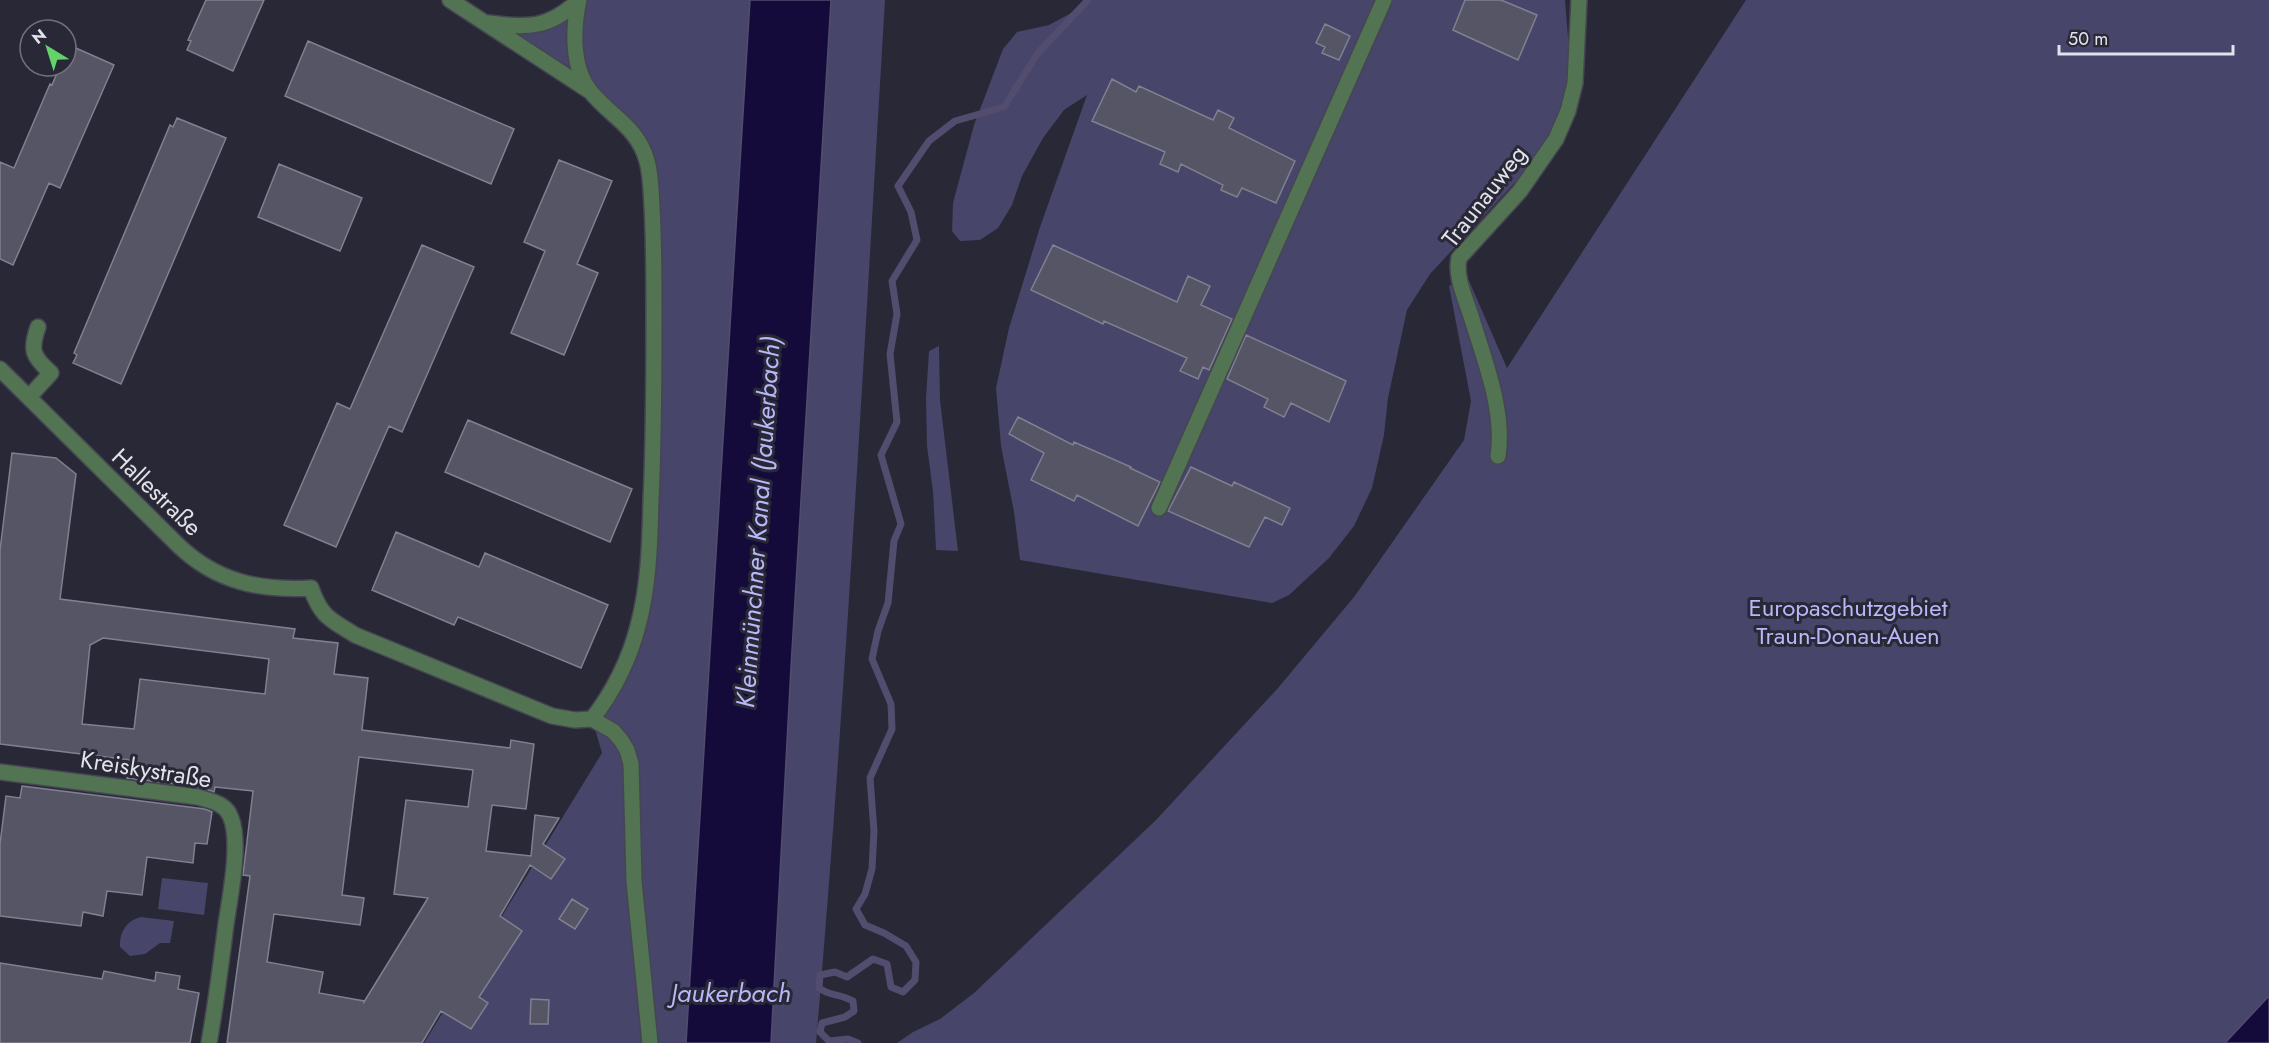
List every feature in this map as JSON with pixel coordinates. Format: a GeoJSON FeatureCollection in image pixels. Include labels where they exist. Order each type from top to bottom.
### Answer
{"type":"FeatureCollection","features":[{"type":"Feature","properties":{"kind":"street"},"geometry":{"type":"LineString","coordinates":[[450,0],[590,91],[628,128],[640,143],[647,161],[653,227],[654,298],[653,466],[645,587],[639,624],[632,647],[615,682],[592,718],[613,731],[621,740],[631,764],[634,881],[650,1043]]}},
{"type":"Feature","properties":{"kind":"street"},"geometry":{"type":"LineString","coordinates":[[485,23],[528,25],[549,22],[565,13],[579,0]]}},
{"type":"Feature","properties":{"kind":"street"},"geometry":{"type":"LineString","coordinates":[[579,0],[574,23],[576,46],[580,70],[590,91]]}},
{"type":"Feature","properties":{"kind":"street"},"geometry":{"type":"LineString","coordinates":[[1159,508],[1384,0]]}},
{"type":"Feature","properties":{"kind":"street","name":"Traunauweg"},"geometry":{"type":"LineString","coordinates":[[1498,456],[1501,436],[1500,421],[1460,283],[1457,269],[1458,258],[1520,191],[1556,139],[1568,111],[1575,83],[1579,0]]}},
{"type":"Feature","properties":{"kind":"street"},"geometry":{"type":"LineString","coordinates":[[28,397],[51,373],[35,356],[32,344],[38,327]]}},
{"type":"Feature","properties":{"kind":"street","name":"Hallestraße"},"geometry":{"type":"LineString","coordinates":[[0,369],[179,546],[205,568],[225,577],[253,585],[275,588],[311,588],[320,610],[327,617],[371,643],[552,716],[575,720],[592,718]]}},
{"type":"Feature","properties":{"kind":"street","name":"Kreiskystraße"},"geometry":{"type":"LineString","coordinates":[[0,772],[198,797],[219,803],[227,810],[232,818],[234,835],[232,878],[209,1043]]}},
{"type":"Feature","properties":{"kind":"green space"},"geometry":{"type":"Polygon","coordinates":[[[586,0],[750,0],[686,1043],[653,1043],[638,884],[635,769],[602,718],[642,635],[657,211],[634,125],[589,80],[582,58],[580,32],[586,0]]]}},
{"type":"Feature","properties":{"kind":"green space"},"geometry":{"type":"Polygon","coordinates":[[[831,0],[885,0],[845,652],[816,1043],[771,1043],[791,667],[831,0]]]}},
{"type":"Feature","properties":{"kind":"green space"},"geometry":{"type":"Polygon","coordinates":[[[1087,0],[1565,0],[1569,49],[1567,81],[1559,112],[1548,136],[1521,176],[1430,274],[1407,310],[1372,488],[1354,526],[1329,558],[1289,595],[1272,603],[1020,560],[1014,512],[1001,446],[996,388],[1009,328],[1040,227],[1087,95],[1064,110],[1043,138],[1022,176],[1012,205],[998,228],[980,240],[960,241],[952,231],[953,203],[974,125],[1003,49],[1017,32],[1049,25],[1075,11],[1087,0]]]}},
{"type":"Feature","properties":{"kind":"green space","name":"Europaschutzgebiet Traun-Donau-Auen"},"geometry":{"type":"Polygon","coordinates":[[[1746,0],[2269,0],[2269,1043],[897,1043],[913,1032],[940,1019],[974,993],[1156,820],[1278,688],[1354,597],[1464,440],[1471,401],[1449,286],[1465,278],[1463,267],[1507,368],[1746,0]]]}},
{"type":"Feature","properties":{"kind":"green space"},"geometry":{"type":"Polygon","coordinates":[[[569,19],[572,72],[512,34],[515,30],[548,29],[569,19]]]}},
{"type":"Feature","properties":{"kind":"green space"},"geometry":{"type":"Polygon","coordinates":[[[939,346],[940,400],[958,551],[936,550],[933,492],[927,446],[926,398],[929,351],[939,346]]]}},
{"type":"Feature","properties":{"kind":"green space"},"geometry":{"type":"Polygon","coordinates":[[[594,726],[608,733],[623,749],[645,1043],[424,1043],[602,753],[594,726]]]}},
{"type":"Feature","properties":{"kind":"green space"},"geometry":{"type":"Polygon","coordinates":[[[162,878],[208,883],[204,915],[158,909],[162,878]]]}},
{"type":"Feature","properties":{"kind":"green space"},"geometry":{"type":"Polygon","coordinates":[[[141,917],[174,921],[170,943],[160,943],[145,954],[130,956],[120,947],[121,936],[128,924],[141,917]]]}},
{"type":"Feature","properties":{"kind":"water","name":"Jaukerbach"},"geometry":{"type":"Polygon","coordinates":[[[750,0],[831,0],[771,1043],[686,1043],[750,0]]]}},
{"type":"Feature","properties":{"kind":"water"},"geometry":{"type":"Polygon","coordinates":[[[2269,996],[2269,1043],[2225,1043],[2269,996]]]}},
{"type":"Feature","properties":{"kind":"building"},"geometry":{"type":"Polygon","coordinates":[[[206,0],[264,0],[233,71],[187,50],[191,41],[188,40],[206,0]]]}},
{"type":"Feature","properties":{"kind":"building"},"geometry":{"type":"Polygon","coordinates":[[[1465,0],[1501,0],[1537,15],[1518,60],[1453,30],[1465,0]]]}},
{"type":"Feature","properties":{"kind":"building"},"geometry":{"type":"Polygon","coordinates":[[[1325,24],[1350,36],[1339,60],[1322,53],[1325,47],[1316,43],[1325,24]]]}},
{"type":"Feature","properties":{"kind":"building"},"geometry":{"type":"Polygon","coordinates":[[[308,41],[514,129],[491,184],[285,96],[308,41]]]}},
{"type":"Feature","properties":{"kind":"building"},"geometry":{"type":"Polygon","coordinates":[[[78,49],[114,65],[60,188],[49,183],[13,265],[0,259],[0,162],[14,168],[50,84],[52,85],[55,78],[78,78],[78,49]]]}},
{"type":"Feature","properties":{"kind":"building"},"geometry":{"type":"Polygon","coordinates":[[[1112,79],[1136,92],[1139,86],[1213,120],[1218,110],[1234,118],[1229,128],[1295,161],[1276,203],[1242,188],[1237,197],[1221,190],[1223,185],[1181,164],[1178,172],[1160,164],[1165,152],[1092,121],[1112,79]]]}},
{"type":"Feature","properties":{"kind":"building"},"geometry":{"type":"Polygon","coordinates":[[[177,118],[226,138],[121,384],[73,363],[77,355],[74,353],[170,125],[173,127],[177,118]]]}},
{"type":"Feature","properties":{"kind":"building"},"geometry":{"type":"Polygon","coordinates":[[[559,160],[612,181],[577,264],[598,273],[564,355],[511,333],[545,251],[524,242],[559,160]]]}},
{"type":"Feature","properties":{"kind":"building"},"geometry":{"type":"Polygon","coordinates":[[[279,164],[362,198],[340,251],[258,217],[279,164]]]}},
{"type":"Feature","properties":{"kind":"building"},"geometry":{"type":"Polygon","coordinates":[[[422,245],[474,267],[402,432],[389,426],[336,547],[284,525],[337,403],[350,409],[422,245]]]}},
{"type":"Feature","properties":{"kind":"building"},"geometry":{"type":"Polygon","coordinates":[[[1053,245],[1177,302],[1188,276],[1210,286],[1201,305],[1232,319],[1209,370],[1203,367],[1198,379],[1180,371],[1187,358],[1104,321],[1103,324],[1031,290],[1053,245]]]}},
{"type":"Feature","properties":{"kind":"building"},"geometry":{"type":"Polygon","coordinates":[[[1246,335],[1346,381],[1329,422],[1291,403],[1284,417],[1264,407],[1268,399],[1227,379],[1246,335]]]}},
{"type":"Feature","properties":{"kind":"building"},"geometry":{"type":"Polygon","coordinates":[[[1018,417],[1073,445],[1074,442],[1160,482],[1138,526],[1077,495],[1074,501],[1031,480],[1044,453],[1009,434],[1018,417]]]}},
{"type":"Feature","properties":{"kind":"building"},"geometry":{"type":"Polygon","coordinates":[[[468,420],[632,489],[610,542],[445,472],[468,420]]]}},
{"type":"Feature","properties":{"kind":"building"},"geometry":{"type":"Polygon","coordinates":[[[12,453],[56,458],[76,474],[60,599],[295,629],[293,638],[338,643],[334,674],[368,678],[362,730],[510,748],[511,740],[534,744],[526,809],[492,805],[486,851],[531,856],[535,815],[559,818],[543,844],[565,859],[551,879],[530,865],[500,916],[522,931],[479,997],[488,1003],[471,1029],[441,1011],[422,1043],[227,1043],[250,876],[243,875],[253,791],[215,787],[214,792],[199,787],[127,778],[130,760],[0,744],[0,550],[12,453]],[[103,638],[90,645],[82,724],[134,729],[140,679],[265,694],[269,659],[103,638]],[[359,757],[342,895],[364,898],[360,925],[274,914],[267,962],[323,972],[319,993],[364,1002],[428,898],[394,894],[406,800],[468,807],[473,770],[359,757]]]}},
{"type":"Feature","properties":{"kind":"building"},"geometry":{"type":"Polygon","coordinates":[[[1191,467],[1232,486],[1234,482],[1290,508],[1282,525],[1265,517],[1249,547],[1168,511],[1191,467]]]}},
{"type":"Feature","properties":{"kind":"building"},"geometry":{"type":"Polygon","coordinates":[[[396,532],[479,567],[485,553],[608,605],[581,668],[458,617],[454,625],[372,590],[396,532]]]}},
{"type":"Feature","properties":{"kind":"building"},"geometry":{"type":"Polygon","coordinates":[[[22,786],[205,809],[212,812],[207,844],[195,843],[193,863],[147,857],[142,895],[107,891],[103,916],[83,912],[81,926],[0,916],[0,844],[6,796],[20,798],[22,786]]]}},
{"type":"Feature","properties":{"kind":"building"},"geometry":{"type":"Polygon","coordinates":[[[572,899],[588,909],[575,929],[559,919],[572,899]]]}},
{"type":"Feature","properties":{"kind":"building"},"geometry":{"type":"Polygon","coordinates":[[[0,963],[102,979],[104,971],[155,981],[156,972],[180,976],[178,989],[199,993],[190,1043],[0,1043],[0,963]]]}},
{"type":"Feature","properties":{"kind":"building"},"geometry":{"type":"Polygon","coordinates":[[[531,999],[549,1000],[548,1024],[530,1024],[531,999]]]}},
{"type":"Feature","properties":{"kind":"waterway"},"geometry":{"type":"LineString","coordinates":[[858,1043],[848,1039],[829,1041],[820,1032],[822,1023],[845,1017],[854,1011],[853,1001],[827,993],[819,988],[820,975],[835,972],[847,977],[873,959],[887,964],[891,987],[903,992],[915,980],[916,962],[906,946],[865,925],[856,909],[865,894],[872,869],[874,831],[870,778],[892,729],[891,704],[872,659],[878,631],[888,603],[894,541],[901,524],[881,455],[897,422],[890,354],[897,314],[892,281],[917,240],[911,212],[898,186],[929,141],[955,121],[1004,107],[1038,53],[1088,0]]}},
{"type":"Feature","properties":{"kind":"water label","name":"Kleinmünchner Kanal (Jaukerbach)"},"geometry":{"type":"Point","coordinates":[758,522]}}]}
